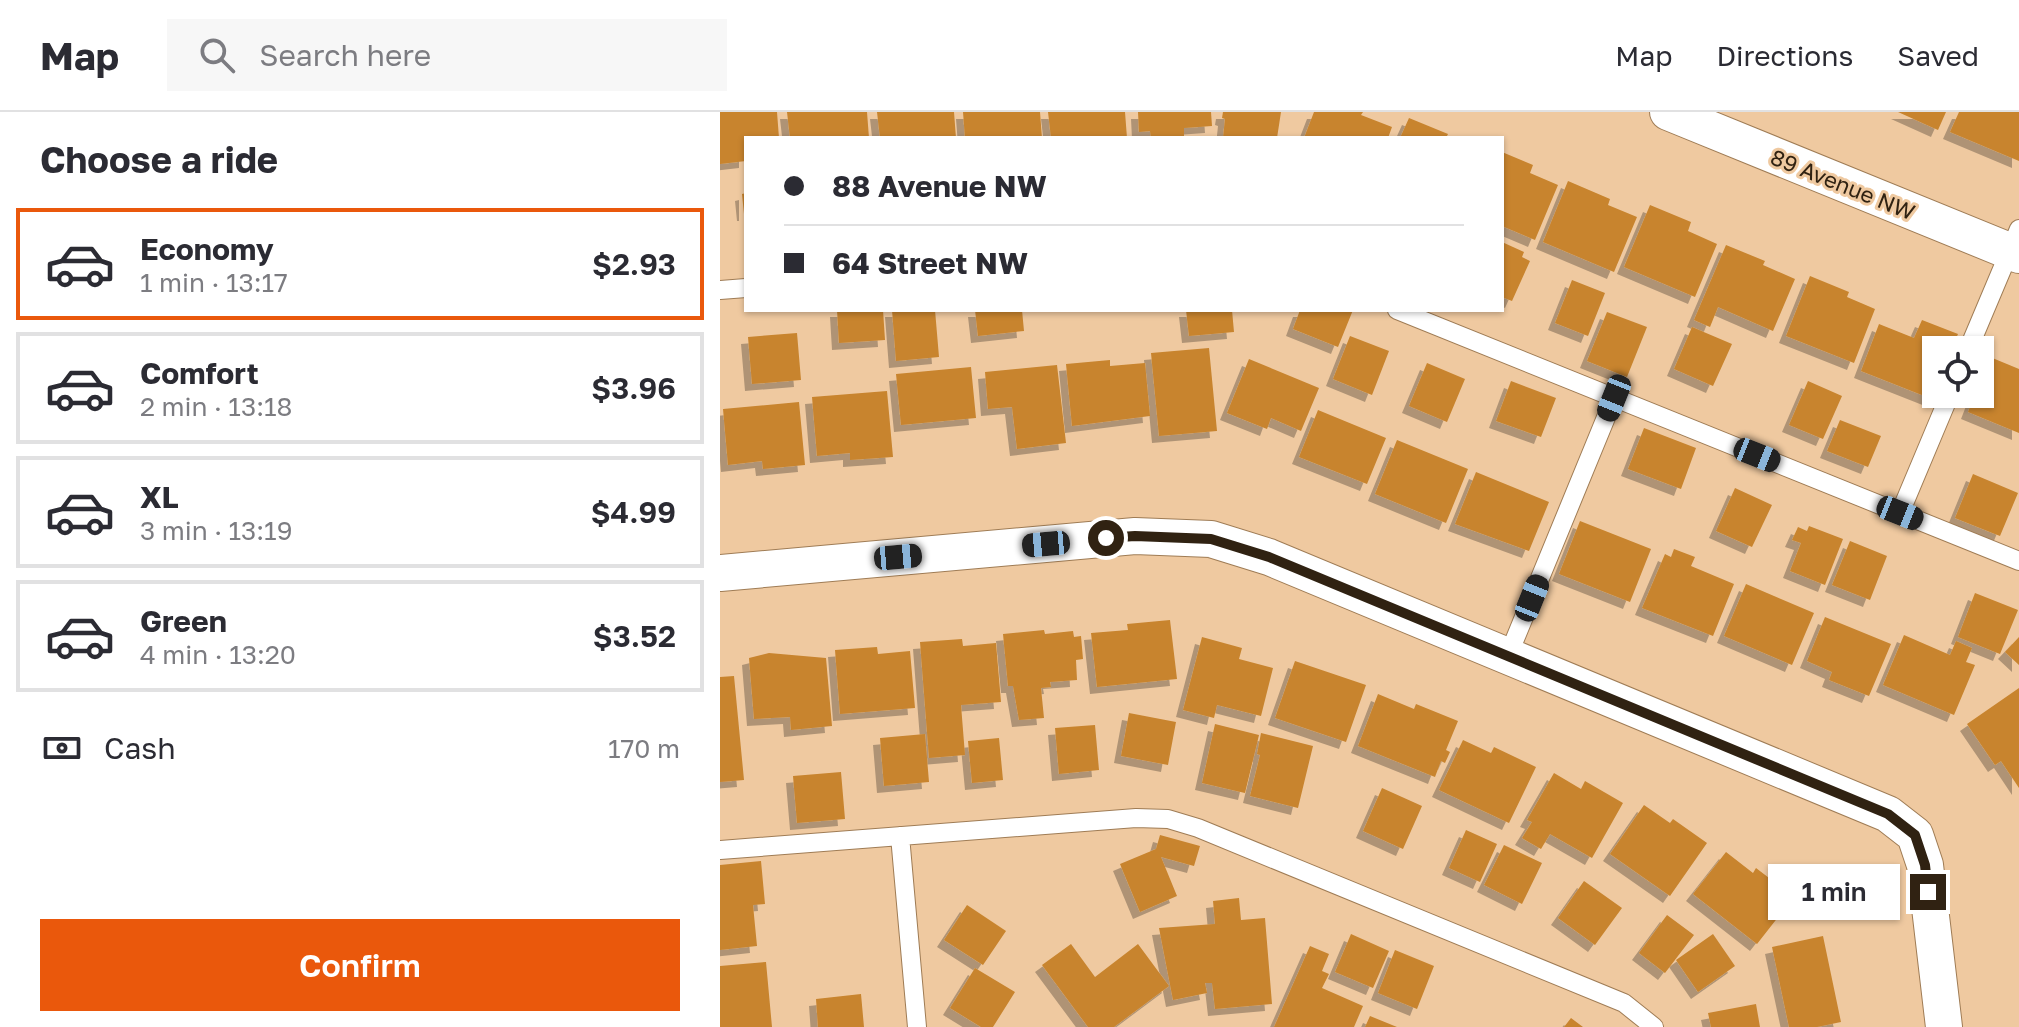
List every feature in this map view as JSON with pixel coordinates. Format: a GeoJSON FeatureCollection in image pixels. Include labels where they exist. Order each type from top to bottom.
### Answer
{"type":"FeatureCollection","features":[{"type":"Feature","properties":{"kind":"street","name":"89 Avenue NW"},"geometry":{"type":"LineString","coordinates":[[1668,112],[2016,245]]}},
{"type":"Feature","properties":{"kind":"street"},"geometry":{"type":"LineString","coordinates":[[720,573],[1135,536],[1211,539],[1269,557],[1888,814],[1915,835],[1925,865],[1944,1027]]}},
{"type":"Feature","properties":{"kind":"lane"},"geometry":{"type":"LineString","coordinates":[[1974,336],[2016,245]]}},
{"type":"Feature","properties":{"kind":"lane"},"geometry":{"type":"LineString","coordinates":[[720,290],[744,288]]}},
{"type":"Feature","properties":{"kind":"lane"},"geometry":{"type":"LineString","coordinates":[[1402,312],[2019,561]]}},
{"type":"Feature","properties":{"kind":"lane"},"geometry":{"type":"LineString","coordinates":[[1508,656],[1614,398]]}},
{"type":"Feature","properties":{"kind":"lane"},"geometry":{"type":"LineString","coordinates":[[1900,513],[1944,408]]}},
{"type":"Feature","properties":{"kind":"lane"},"geometry":{"type":"LineString","coordinates":[[720,850],[1136,818],[1168,819],[1198,828],[1624,1003],[1654,1027]]}},
{"type":"Feature","properties":{"kind":"lane"},"geometry":{"type":"LineString","coordinates":[[900,836],[917,1027]]}},
{"type":"Feature","properties":{"kind":"building"},"geometry":{"type":"Polygon","coordinates":[[[720,112],[777,112],[779,136],[744,136],[744,161],[720,164],[720,112]]]}},
{"type":"Feature","properties":{"kind":"building"},"geometry":{"type":"Polygon","coordinates":[[[787,112],[867,112],[869,136],[790,136],[787,112]]]}},
{"type":"Feature","properties":{"kind":"building"},"geometry":{"type":"Polygon","coordinates":[[[877,112],[954,112],[956,136],[880,136],[877,112]]]}},
{"type":"Feature","properties":{"kind":"building"},"geometry":{"type":"Polygon","coordinates":[[[963,112],[1040,112],[1042,136],[965,136],[963,112]]]}},
{"type":"Feature","properties":{"kind":"building"},"geometry":{"type":"Polygon","coordinates":[[[1048,112],[1125,112],[1127,136],[1051,136],[1048,112]]]}},
{"type":"Feature","properties":{"kind":"building"},"geometry":{"type":"Polygon","coordinates":[[[1138,112],[1211,112],[1212,126],[1184,128],[1184,136],[1151,136],[1150,131],[1139,132],[1138,112]]]}},
{"type":"Feature","properties":{"kind":"building"},"geometry":{"type":"Polygon","coordinates":[[[1223,112],[1281,112],[1277,136],[1223,136],[1225,119],[1222,118],[1223,112]]]}},
{"type":"Feature","properties":{"kind":"building"},"geometry":{"type":"Polygon","coordinates":[[[1314,112],[1363,112],[1361,115],[1392,127],[1389,136],[1305,136],[1314,112]]]}},
{"type":"Feature","properties":{"kind":"building"},"geometry":{"type":"Polygon","coordinates":[[[1898,112],[1946,112],[1938,130],[1898,112]]]}},
{"type":"Feature","properties":{"kind":"building"},"geometry":{"type":"Polygon","coordinates":[[[1959,112],[2019,112],[2019,161],[1950,132],[1959,112]]]}},
{"type":"Feature","properties":{"kind":"building"},"geometry":{"type":"Polygon","coordinates":[[[1409,118],[1448,134],[1447,136],[1401,136],[1409,118]]]}},
{"type":"Feature","properties":{"kind":"building"},"geometry":{"type":"Polygon","coordinates":[[[1504,153],[1533,165],[1530,173],[1558,185],[1535,240],[1504,227],[1504,153]]]}},
{"type":"Feature","properties":{"kind":"building"},"geometry":{"type":"Polygon","coordinates":[[[1568,181],[1610,199],[1608,205],[1637,217],[1614,272],[1543,242],[1568,181]]]}},
{"type":"Feature","properties":{"kind":"building"},"geometry":{"type":"Polygon","coordinates":[[[1650,205],[1691,222],[1688,231],[1717,244],[1695,297],[1624,267],[1650,205]]]}},
{"type":"Feature","properties":{"kind":"building"},"geometry":{"type":"Polygon","coordinates":[[[1504,243],[1524,252],[1522,257],[1530,261],[1512,301],[1504,298],[1504,243]]]}},
{"type":"Feature","properties":{"kind":"building"},"geometry":{"type":"Polygon","coordinates":[[[1726,245],[1765,261],[1763,265],[1795,279],[1773,331],[1718,307],[1710,327],[1694,320],[1726,245]]]}},
{"type":"Feature","properties":{"kind":"building"},"geometry":{"type":"Polygon","coordinates":[[[1810,276],[1849,292],[1847,297],[1875,309],[1854,363],[1786,336],[1810,276]]]}},
{"type":"Feature","properties":{"kind":"building"},"geometry":{"type":"Polygon","coordinates":[[[1572,280],[1605,293],[1588,336],[1555,323],[1572,280]]]}},
{"type":"Feature","properties":{"kind":"building"},"geometry":{"type":"Polygon","coordinates":[[[837,312],[883,312],[885,340],[839,343],[837,312]]]}},
{"type":"Feature","properties":{"kind":"building"},"geometry":{"type":"Polygon","coordinates":[[[892,312],[935,312],[939,357],[896,361],[892,312]]]}},
{"type":"Feature","properties":{"kind":"building"},"geometry":{"type":"Polygon","coordinates":[[[975,312],[1022,312],[1024,331],[978,336],[975,312]]]}},
{"type":"Feature","properties":{"kind":"building"},"geometry":{"type":"Polygon","coordinates":[[[1186,312],[1232,312],[1234,332],[1189,336],[1186,312]]]}},
{"type":"Feature","properties":{"kind":"building"},"geometry":{"type":"Polygon","coordinates":[[[1299,312],[1352,312],[1338,347],[1293,329],[1299,312]]]}},
{"type":"Feature","properties":{"kind":"building"},"geometry":{"type":"Polygon","coordinates":[[[1607,312],[1647,327],[1627,377],[1587,361],[1607,312]]]}},
{"type":"Feature","properties":{"kind":"building"},"geometry":{"type":"Polygon","coordinates":[[[1922,320],[1958,334],[1922,336],[1922,395],[1861,371],[1879,324],[1914,338],[1922,320]]]}},
{"type":"Feature","properties":{"kind":"building"},"geometry":{"type":"Polygon","coordinates":[[[1692,327],[1732,344],[1713,386],[1674,369],[1692,327]]]}},
{"type":"Feature","properties":{"kind":"building"},"geometry":{"type":"Polygon","coordinates":[[[797,333],[801,380],[752,384],[748,337],[797,333]]]}},
{"type":"Feature","properties":{"kind":"building"},"geometry":{"type":"Polygon","coordinates":[[[1350,336],[1389,351],[1372,395],[1333,379],[1350,336]]]}},
{"type":"Feature","properties":{"kind":"building"},"geometry":{"type":"Polygon","coordinates":[[[1209,348],[1217,431],[1159,436],[1151,353],[1209,348]]]}},
{"type":"Feature","properties":{"kind":"building"},"geometry":{"type":"Polygon","coordinates":[[[1249,359],[1319,388],[1301,431],[1271,418],[1267,429],[1227,413],[1249,359]]]}},
{"type":"Feature","properties":{"kind":"building"},"geometry":{"type":"Polygon","coordinates":[[[1994,359],[2019,369],[2019,433],[1968,412],[1970,408],[1994,408],[1994,359]]]}},
{"type":"Feature","properties":{"kind":"building"},"geometry":{"type":"Polygon","coordinates":[[[1110,360],[1110,366],[1145,363],[1150,416],[1072,426],[1066,364],[1110,360]]]}},
{"type":"Feature","properties":{"kind":"building"},"geometry":{"type":"Polygon","coordinates":[[[1427,363],[1465,379],[1447,422],[1409,406],[1427,363]]]}},
{"type":"Feature","properties":{"kind":"building"},"geometry":{"type":"Polygon","coordinates":[[[1057,365],[1066,443],[1017,449],[1012,407],[988,409],[985,372],[1057,365]]]}},
{"type":"Feature","properties":{"kind":"building"},"geometry":{"type":"Polygon","coordinates":[[[971,367],[976,418],[901,425],[896,374],[971,367]]]}},
{"type":"Feature","properties":{"kind":"building"},"geometry":{"type":"Polygon","coordinates":[[[1511,381],[1556,398],[1541,437],[1496,421],[1511,381]]]}},
{"type":"Feature","properties":{"kind":"building"},"geometry":{"type":"Polygon","coordinates":[[[1808,381],[1842,396],[1823,439],[1789,425],[1808,381]]]}},
{"type":"Feature","properties":{"kind":"building"},"geometry":{"type":"Polygon","coordinates":[[[887,391],[893,457],[850,460],[850,453],[817,456],[812,397],[887,391]]]}},
{"type":"Feature","properties":{"kind":"building"},"geometry":{"type":"Polygon","coordinates":[[[799,402],[805,465],[763,469],[762,461],[728,465],[723,409],[799,402]]]}},
{"type":"Feature","properties":{"kind":"building"},"geometry":{"type":"Polygon","coordinates":[[[1318,410],[1386,438],[1367,484],[1299,457],[1318,410]]]}},
{"type":"Feature","properties":{"kind":"building"},"geometry":{"type":"Polygon","coordinates":[[[1840,420],[1881,436],[1868,467],[1827,451],[1840,420]]]}},
{"type":"Feature","properties":{"kind":"building"},"geometry":{"type":"Polygon","coordinates":[[[1644,428],[1696,448],[1681,489],[1628,469],[1644,428]]]}},
{"type":"Feature","properties":{"kind":"building"},"geometry":{"type":"Polygon","coordinates":[[[1397,440],[1468,469],[1446,523],[1375,494],[1397,440]]]}},
{"type":"Feature","properties":{"kind":"building"},"geometry":{"type":"Polygon","coordinates":[[[1476,472],[1549,502],[1529,551],[1455,524],[1476,472]]]}},
{"type":"Feature","properties":{"kind":"building"},"geometry":{"type":"Polygon","coordinates":[[[1973,474],[2018,493],[2000,536],[1955,518],[1973,474]]]}},
{"type":"Feature","properties":{"kind":"building"},"geometry":{"type":"Polygon","coordinates":[[[1735,488],[1772,505],[1752,547],[1716,531],[1735,488]]]}},
{"type":"Feature","properties":{"kind":"building"},"geometry":{"type":"Polygon","coordinates":[[[1580,521],[1651,549],[1630,602],[1559,574],[1580,521]]]}},
{"type":"Feature","properties":{"kind":"building"},"geometry":{"type":"Polygon","coordinates":[[[1809,526],[1843,539],[1825,585],[1790,571],[1801,543],[1792,540],[1798,527],[1807,531],[1809,526]]]}},
{"type":"Feature","properties":{"kind":"building"},"geometry":{"type":"Polygon","coordinates":[[[1850,541],[1887,556],[1870,600],[1832,585],[1850,541]]]}},
{"type":"Feature","properties":{"kind":"building"},"geometry":{"type":"Polygon","coordinates":[[[1674,549],[1695,557],[1691,566],[1734,584],[1713,636],[1642,608],[1665,554],[1671,557],[1674,549]]]}},
{"type":"Feature","properties":{"kind":"building"},"geometry":{"type":"Polygon","coordinates":[[[1746,584],[1814,613],[1792,665],[1724,636],[1746,584]]]}},
{"type":"Feature","properties":{"kind":"building"},"geometry":{"type":"Polygon","coordinates":[[[1975,593],[2018,610],[2000,654],[1958,637],[1975,593]]]}},
{"type":"Feature","properties":{"kind":"building"},"geometry":{"type":"Polygon","coordinates":[[[1825,617],[1891,644],[1869,696],[1829,680],[1832,672],[1807,661],[1825,617]]]}},
{"type":"Feature","properties":{"kind":"building"},"geometry":{"type":"Polygon","coordinates":[[[1170,620],[1177,679],[1097,687],[1091,633],[1128,630],[1127,624],[1170,620]]]}},
{"type":"Feature","properties":{"kind":"building"},"geometry":{"type":"Polygon","coordinates":[[[1044,630],[1045,634],[1073,631],[1074,637],[1081,636],[1083,659],[1076,660],[1077,680],[1050,682],[1051,687],[1041,688],[1044,718],[1019,720],[1013,686],[1008,686],[1003,634],[1044,630]]]}},
{"type":"Feature","properties":{"kind":"building"},"geometry":{"type":"Polygon","coordinates":[[[1904,635],[1950,655],[1956,641],[1972,648],[1966,662],[1975,665],[1954,715],[1883,685],[1904,635]]]}},
{"type":"Feature","properties":{"kind":"building"},"geometry":{"type":"Polygon","coordinates":[[[1202,637],[1242,648],[1239,659],[1273,668],[1261,716],[1217,705],[1214,718],[1183,710],[1202,637]]]}},
{"type":"Feature","properties":{"kind":"building"},"geometry":{"type":"Polygon","coordinates":[[[2019,637],[2019,665],[2005,652],[2019,637]]]}},
{"type":"Feature","properties":{"kind":"building"},"geometry":{"type":"Polygon","coordinates":[[[962,639],[963,646],[996,643],[1001,702],[961,705],[965,755],[929,758],[920,642],[962,639]]]}},
{"type":"Feature","properties":{"kind":"building"},"geometry":{"type":"Polygon","coordinates":[[[877,647],[878,654],[910,651],[915,708],[840,714],[835,650],[877,647]]]}},
{"type":"Feature","properties":{"kind":"building"},"geometry":{"type":"Polygon","coordinates":[[[769,653],[826,658],[832,726],[791,730],[790,717],[754,719],[749,658],[769,653]]]}},
{"type":"Feature","properties":{"kind":"building"},"geometry":{"type":"Polygon","coordinates":[[[1295,661],[1366,685],[1346,742],[1275,718],[1295,661]]]}},
{"type":"Feature","properties":{"kind":"building"},"geometry":{"type":"Polygon","coordinates":[[[734,676],[744,780],[720,782],[720,677],[734,676]]]}},
{"type":"Feature","properties":{"kind":"building"},"geometry":{"type":"Polygon","coordinates":[[[2019,688],[2019,788],[2001,761],[1995,765],[1967,724],[2019,688]]]}},
{"type":"Feature","properties":{"kind":"building"},"geometry":{"type":"Polygon","coordinates":[[[1378,694],[1414,709],[1416,704],[1458,721],[1446,750],[1450,752],[1445,763],[1441,761],[1435,777],[1358,746],[1378,694]]]}},
{"type":"Feature","properties":{"kind":"building"},"geometry":{"type":"Polygon","coordinates":[[[1129,713],[1176,722],[1168,765],[1121,756],[1129,713]]]}},
{"type":"Feature","properties":{"kind":"building"},"geometry":{"type":"Polygon","coordinates":[[[1215,724],[1259,735],[1245,793],[1202,783],[1215,724]]]}},
{"type":"Feature","properties":{"kind":"building"},"geometry":{"type":"Polygon","coordinates":[[[1095,725],[1099,770],[1059,774],[1055,728],[1095,725]]]}},
{"type":"Feature","properties":{"kind":"building"},"geometry":{"type":"Polygon","coordinates":[[[1261,733],[1313,746],[1298,808],[1250,796],[1260,755],[1257,754],[1261,733]]]}},
{"type":"Feature","properties":{"kind":"building"},"geometry":{"type":"Polygon","coordinates":[[[925,734],[929,782],[884,786],[880,738],[925,734]]]}},
{"type":"Feature","properties":{"kind":"building"},"geometry":{"type":"Polygon","coordinates":[[[999,738],[1003,780],[972,783],[968,741],[999,738]]]}},
{"type":"Feature","properties":{"kind":"building"},"geometry":{"type":"Polygon","coordinates":[[[1463,740],[1491,753],[1494,747],[1536,767],[1509,823],[1439,790],[1463,740]]]}},
{"type":"Feature","properties":{"kind":"building"},"geometry":{"type":"Polygon","coordinates":[[[841,772],[845,819],[797,823],[793,776],[841,772]]]}},
{"type":"Feature","properties":{"kind":"building"},"geometry":{"type":"Polygon","coordinates":[[[1554,773],[1581,789],[1585,781],[1623,803],[1592,858],[1550,834],[1541,849],[1522,838],[1532,822],[1527,820],[1554,773]]]}},
{"type":"Feature","properties":{"kind":"building"},"geometry":{"type":"Polygon","coordinates":[[[1382,788],[1422,806],[1403,849],[1363,831],[1382,788]]]}},
{"type":"Feature","properties":{"kind":"building"},"geometry":{"type":"Polygon","coordinates":[[[1644,805],[1670,823],[1673,819],[1707,843],[1670,896],[1610,854],[1644,805]]]}},
{"type":"Feature","properties":{"kind":"building"},"geometry":{"type":"Polygon","coordinates":[[[1466,830],[1497,844],[1480,882],[1449,868],[1466,830]]]}},
{"type":"Feature","properties":{"kind":"building"},"geometry":{"type":"Polygon","coordinates":[[[1160,835],[1200,846],[1194,866],[1161,857],[1177,896],[1140,912],[1120,864],[1156,849],[1160,835]]]}},
{"type":"Feature","properties":{"kind":"building"},"geometry":{"type":"Polygon","coordinates":[[[1504,845],[1542,863],[1522,904],[1484,885],[1504,845]]]}},
{"type":"Feature","properties":{"kind":"building"},"geometry":{"type":"Polygon","coordinates":[[[1726,852],[1753,873],[1756,868],[1794,897],[1757,944],[1693,894],[1726,852]]]}},
{"type":"Feature","properties":{"kind":"building"},"geometry":{"type":"Polygon","coordinates":[[[761,861],[765,904],[753,905],[757,946],[720,950],[720,865],[761,861]]]}},
{"type":"Feature","properties":{"kind":"building"},"geometry":{"type":"Polygon","coordinates":[[[1584,881],[1622,908],[1595,945],[1558,918],[1584,881]]]}},
{"type":"Feature","properties":{"kind":"building"},"geometry":{"type":"Polygon","coordinates":[[[1239,898],[1241,920],[1265,918],[1272,1004],[1215,1009],[1212,983],[1205,983],[1207,993],[1173,1000],[1159,928],[1215,924],[1213,901],[1239,898]]]}},
{"type":"Feature","properties":{"kind":"building"},"geometry":{"type":"Polygon","coordinates":[[[967,905],[1006,931],[983,965],[944,940],[967,905]]]}},
{"type":"Feature","properties":{"kind":"building"},"geometry":{"type":"Polygon","coordinates":[[[1667,915],[1694,935],[1665,973],[1639,953],[1667,915]]]}},
{"type":"Feature","properties":{"kind":"building"},"geometry":{"type":"Polygon","coordinates":[[[1351,934],[1389,951],[1373,988],[1335,972],[1351,934]]]}},
{"type":"Feature","properties":{"kind":"building"},"geometry":{"type":"Polygon","coordinates":[[[1713,934],[1735,966],[1698,992],[1676,960],[1713,934]]]}},
{"type":"Feature","properties":{"kind":"building"},"geometry":{"type":"Polygon","coordinates":[[[1823,936],[1841,1022],[1817,1027],[1789,1027],[1772,947],[1823,936]]]}},
{"type":"Feature","properties":{"kind":"building"},"geometry":{"type":"Polygon","coordinates":[[[1071,944],[1095,977],[1138,944],[1169,986],[1114,1027],[1088,1027],[1042,965],[1071,944]]]}},
{"type":"Feature","properties":{"kind":"building"},"geometry":{"type":"Polygon","coordinates":[[[1310,946],[1329,954],[1322,971],[1329,974],[1322,988],[1363,1006],[1354,1027],[1274,1027],[1310,946]]]}},
{"type":"Feature","properties":{"kind":"building"},"geometry":{"type":"Polygon","coordinates":[[[1395,950],[1434,966],[1417,1009],[1378,993],[1395,950]]]}},
{"type":"Feature","properties":{"kind":"building"},"geometry":{"type":"Polygon","coordinates":[[[766,962],[772,1027],[720,1027],[720,966],[766,962]]]}},
{"type":"Feature","properties":{"kind":"building"},"geometry":{"type":"Polygon","coordinates":[[[975,968],[1015,992],[993,1027],[981,1027],[950,1008],[975,968]]]}},
{"type":"Feature","properties":{"kind":"building"},"geometry":{"type":"Polygon","coordinates":[[[861,994],[864,1027],[818,1027],[816,999],[861,994]]]}},
{"type":"Feature","properties":{"kind":"building"},"geometry":{"type":"Polygon","coordinates":[[[1756,1004],[1760,1027],[1711,1027],[1708,1013],[1756,1004]]]}},
{"type":"Feature","properties":{"kind":"building"},"geometry":{"type":"Polygon","coordinates":[[[1370,1016],[1397,1027],[1365,1027],[1370,1016]]]}},
{"type":"Feature","properties":{"kind":"building"},"geometry":{"type":"Polygon","coordinates":[[[1571,1018],[1583,1027],[1564,1027],[1571,1018]]]}},
{"type":"Feature","properties":{"kind":"route"},"geometry":{"type":"LineString","coordinates":[[1106,538],[1211,539],[1269,557],[1888,814],[1915,835],[1925,865],[1928,892]]}}]}
